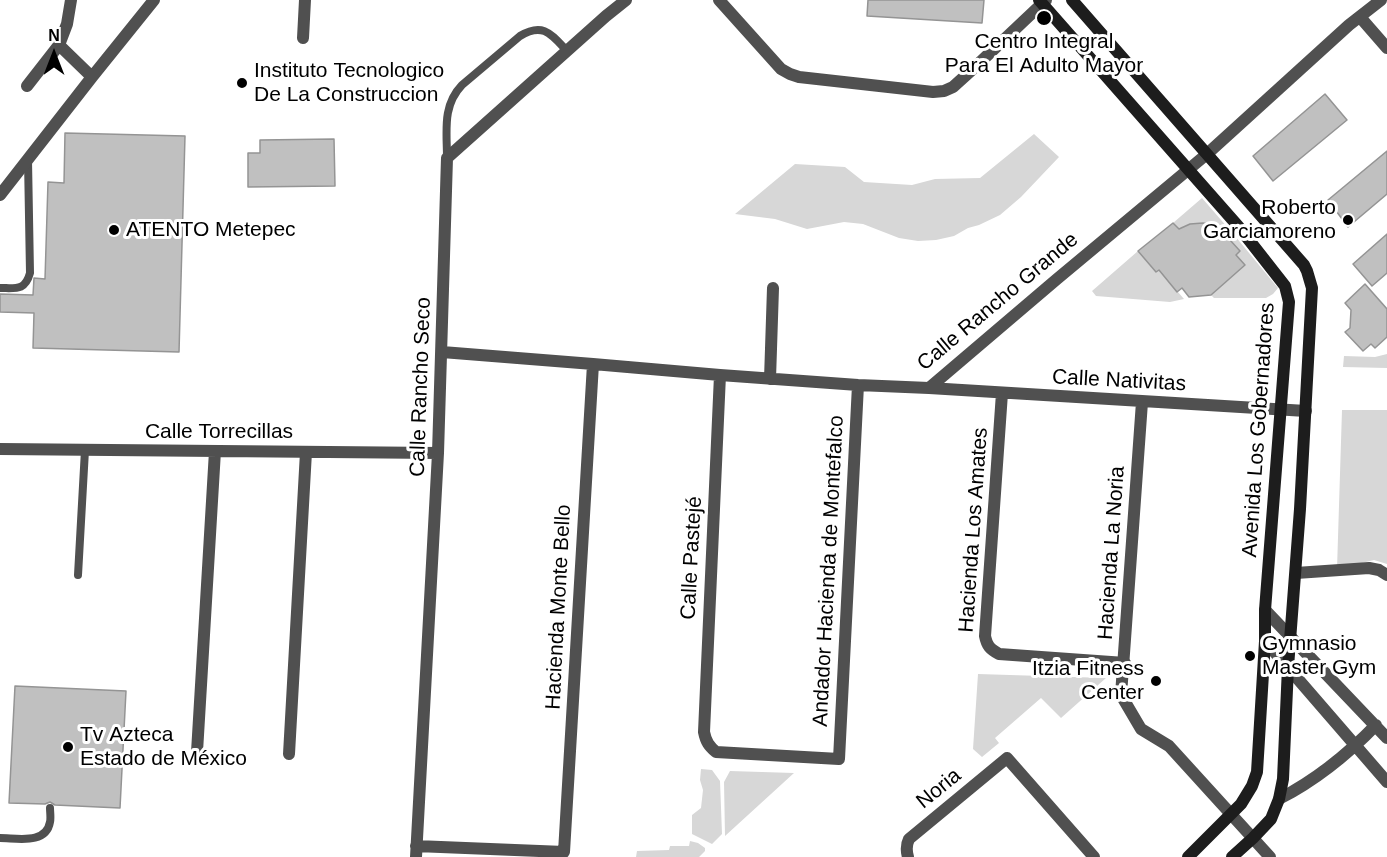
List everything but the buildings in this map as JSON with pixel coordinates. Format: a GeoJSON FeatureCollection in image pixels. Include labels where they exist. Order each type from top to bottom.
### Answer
{"type":"FeatureCollection","features":[{"type":"Feature","properties":{"kind":"street"},"geometry":{"type":"LineString","coordinates":[[27,86],[59,45],[68,24],[71,0]]}},
{"type":"Feature","properties":{"kind":"street"},"geometry":{"type":"LineString","coordinates":[[0,195],[154,0]]}},
{"type":"Feature","properties":{"kind":"street"},"geometry":{"type":"LineString","coordinates":[[303,38],[305,0]]}},
{"type":"Feature","properties":{"kind":"street"},"geometry":{"type":"LineString","coordinates":[[447,158],[626,0]]}},
{"type":"Feature","properties":{"kind":"street"},"geometry":{"type":"LineString","coordinates":[[719,0],[781,69],[790,74],[811,79],[933,92],[953,87],[1042,1]]}},
{"type":"Feature","properties":{"kind":"street","name":"Avenida Los Gobernadores"},"geometry":{"type":"LineString","coordinates":[[1072,0],[1208,154],[1307,271],[1312,288],[1283,779],[1279,799],[1270,819],[1232,857]]}},
{"type":"Feature","properties":{"kind":"street","name":"Calle Rancho Grande"},"geometry":{"type":"LineString","coordinates":[[442,352],[770,379],[929,388],[1208,154],[1349,25],[1381,0]]}},
{"type":"Feature","properties":{"kind":"street","name":"Avenida Los Gobernadores"},"geometry":{"type":"LineString","coordinates":[[1042,1],[1238,226],[1285,286],[1289,302],[1265,610],[1257,772],[1241,804],[1188,857]]}},
{"type":"Feature","properties":{"kind":"street"},"geometry":{"type":"LineString","coordinates":[[1360,17],[1387,48]]}},
{"type":"Feature","properties":{"kind":"street"},"geometry":{"type":"LineString","coordinates":[[59,45],[92,77]]}},
{"type":"Feature","properties":{"kind":"street","name":"Calle Rancho Seco"},"geometry":{"type":"LineString","coordinates":[[416,851],[438,453],[447,158]]}},
{"type":"Feature","properties":{"kind":"street"},"geometry":{"type":"LineString","coordinates":[[770,379],[773,288]]}},
{"type":"Feature","properties":{"kind":"street","name":"Hacienda Monte Bello"},"geometry":{"type":"LineString","coordinates":[[416,851],[564,852],[593,364]]}},
{"type":"Feature","properties":{"kind":"street","name":"Calle Pastejé"},"geometry":{"type":"LineString","coordinates":[[720,375],[705,741],[716,752],[839,759]]}},
{"type":"Feature","properties":{"kind":"street","name":"Andador Hacienda de Montefalco"},"geometry":{"type":"LineString","coordinates":[[839,759],[858,385]]}},
{"type":"Feature","properties":{"kind":"street","name":"Calle Nativitas"},"geometry":{"type":"LineString","coordinates":[[929,388],[1306,411]]}},
{"type":"Feature","properties":{"kind":"street","name":"Hacienda Los Amates"},"geometry":{"type":"LineString","coordinates":[[1002,393],[985,636],[987,645],[999,654],[1080,660]]}},
{"type":"Feature","properties":{"kind":"street","name":"Hacienda La Noria"},"geometry":{"type":"LineString","coordinates":[[1080,660],[1125,663],[1142,402]]}},
{"type":"Feature","properties":{"kind":"street","name":"Calle Torrecillas"},"geometry":{"type":"LineString","coordinates":[[0,449],[438,453]]}},
{"type":"Feature","properties":{"kind":"street"},"geometry":{"type":"LineString","coordinates":[[197,752],[215,452]]}},
{"type":"Feature","properties":{"kind":"street"},"geometry":{"type":"LineString","coordinates":[[289,754],[306,452]]}},
{"type":"Feature","properties":{"kind":"street"},"geometry":{"type":"LineString","coordinates":[[1296,573],[1369,568],[1387,575]]}},
{"type":"Feature","properties":{"kind":"street"},"geometry":{"type":"LineString","coordinates":[[1265,610],[1387,738]]}},
{"type":"Feature","properties":{"kind":"street"},"geometry":{"type":"LineString","coordinates":[[1265,641],[1387,782]]}},
{"type":"Feature","properties":{"kind":"street"},"geometry":{"type":"LineString","coordinates":[[1125,663],[1121,695],[1141,729],[1169,746],[1270,857]]}},
{"type":"Feature","properties":{"kind":"street"},"geometry":{"type":"LineString","coordinates":[[1279,799],[1317,777],[1356,746],[1376,725]]}},
{"type":"Feature","properties":{"kind":"street","name":"Noria"},"geometry":{"type":"LineString","coordinates":[[908,857],[906,852],[909,839],[1007,758],[1094,857]]}},
{"type":"Feature","properties":{"kind":"lane"},"geometry":{"type":"LineString","coordinates":[[447,158],[449,104],[454,93],[462,85],[530,30],[540,29],[550,33],[567,51]]}},
{"type":"Feature","properties":{"kind":"lane"},"geometry":{"type":"LineString","coordinates":[[0,288],[24,286],[30,273],[28,160]]}},
{"type":"Feature","properties":{"kind":"lane"},"geometry":{"type":"LineString","coordinates":[[78,575],[85,450]]}},
{"type":"Feature","properties":{"kind":"lane"},"geometry":{"type":"LineString","coordinates":[[0,838],[30,839],[41,836],[50,824],[50,808]]}},
{"type":"Feature","properties":{"kind":"shaded area"},"geometry":{"type":"Polygon","coordinates":[[[1034,134],[1059,157],[1021,197],[1000,215],[954,236],[918,241],[899,238],[863,224],[844,222],[807,229],[775,219],[735,214],[795,164],[845,167],[864,182],[912,185],[935,179],[980,178],[1034,134]]]}},
{"type":"Feature","properties":{"kind":"shaded area"},"geometry":{"type":"Polygon","coordinates":[[[1202,198],[1228,228],[1225,231],[1202,223],[1179,229],[1173,223],[1202,198]]]}},
{"type":"Feature","properties":{"kind":"shaded area"},"geometry":{"type":"Polygon","coordinates":[[[1235,236],[1278,288],[1273,294],[1266,298],[1214,298],[1211,295],[1245,265],[1236,255],[1240,251],[1230,240],[1235,236]]]}},
{"type":"Feature","properties":{"kind":"shaded area"},"geometry":{"type":"Polygon","coordinates":[[[1138,251],[1156,272],[1159,270],[1184,299],[1170,302],[1096,296],[1092,291],[1138,251]]]}},
{"type":"Feature","properties":{"kind":"shaded area"},"geometry":{"type":"Polygon","coordinates":[[[1387,354],[1387,368],[1343,367],[1344,356],[1375,357],[1387,354]]]}},
{"type":"Feature","properties":{"kind":"shaded area"},"geometry":{"type":"Polygon","coordinates":[[[1342,410],[1387,410],[1387,564],[1374,560],[1337,569],[1342,410]]]}},
{"type":"Feature","properties":{"kind":"shaded area"},"geometry":{"type":"Polygon","coordinates":[[[978,674],[1106,678],[1061,718],[1041,698],[995,738],[999,743],[982,757],[973,749],[978,674]]]}},
{"type":"Feature","properties":{"kind":"shaded area"},"geometry":{"type":"Polygon","coordinates":[[[701,769],[712,770],[720,781],[722,834],[712,844],[692,834],[692,815],[701,808],[703,790],[700,780],[701,769]]]}},
{"type":"Feature","properties":{"kind":"shaded area"},"geometry":{"type":"Polygon","coordinates":[[[730,771],[794,773],[725,836],[724,782],[730,771]]]}},
{"type":"Feature","properties":{"kind":"shaded area"},"geometry":{"type":"Polygon","coordinates":[[[690,841],[705,848],[699,857],[636,857],[637,851],[669,850],[670,846],[689,846],[690,841]]]}},
{"type":"Feature","properties":{"kind":"place","name":"Centro Integral Para El Adulto Mayor"},"geometry":{"type":"Point","coordinates":[1044,18]}},
{"type":"Feature","properties":{"kind":"place","name":"Instituto Tecnologico De La Construccion"},"geometry":{"type":"Point","coordinates":[242,83]}},
{"type":"Feature","properties":{"kind":"place","name":"Roberto Garciamoreno"},"geometry":{"type":"Point","coordinates":[1348,220]}},
{"type":"Feature","properties":{"kind":"place","name":"ATENTO Metepec"},"geometry":{"type":"Point","coordinates":[114,230]}},
{"type":"Feature","properties":{"kind":"place","name":"Gymnasio Master Gym"},"geometry":{"type":"Point","coordinates":[1250,656]}},
{"type":"Feature","properties":{"kind":"place","name":"Itzia Fitness Center"},"geometry":{"type":"Point","coordinates":[1156,681]}},
{"type":"Feature","properties":{"kind":"place","name":"Tv Azteca Estado de México"},"geometry":{"type":"Point","coordinates":[68,747]}}]}
